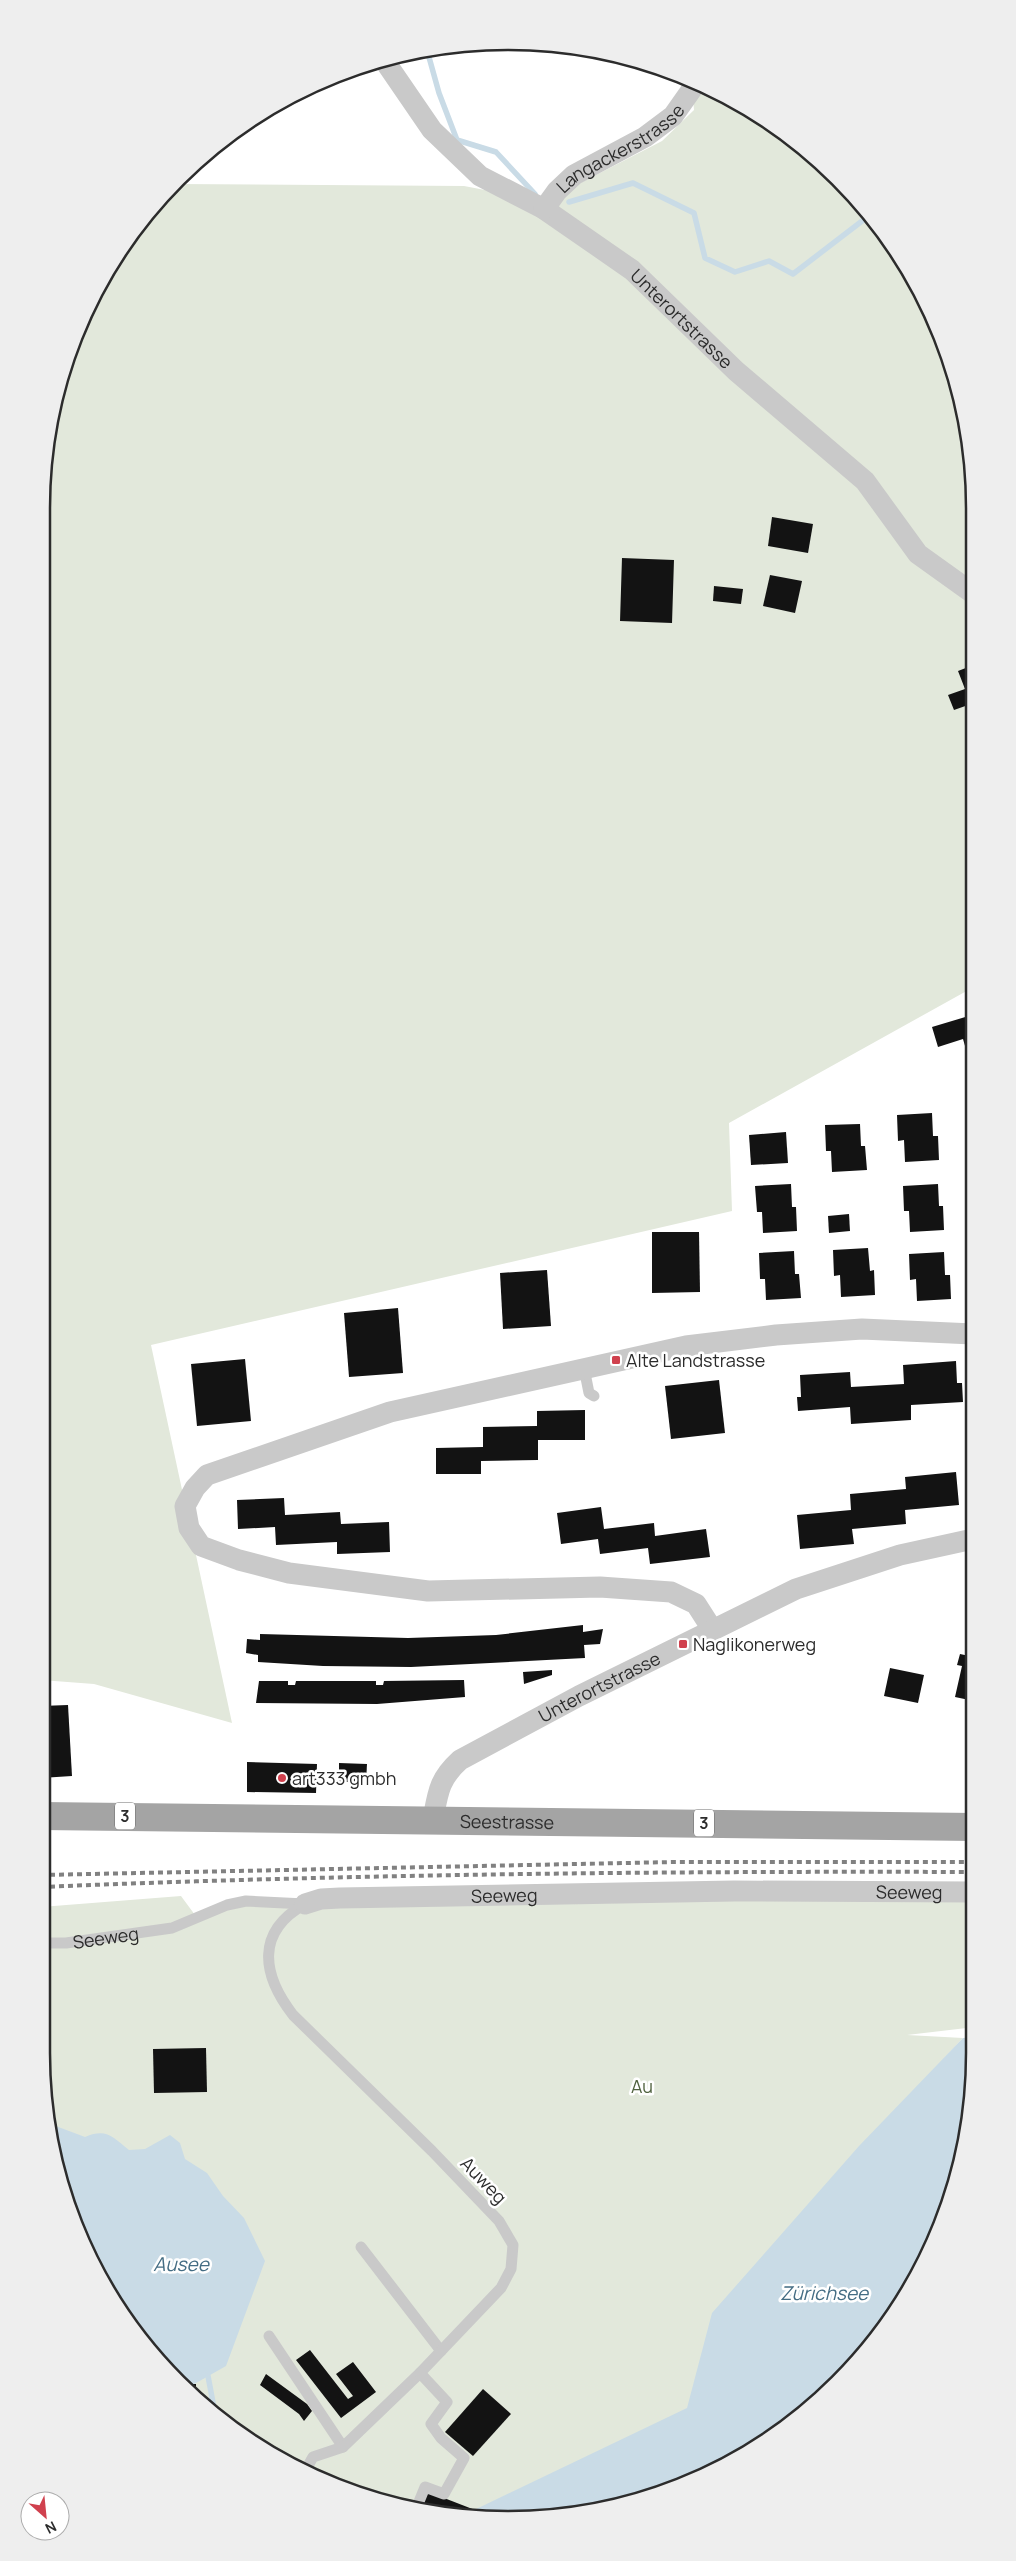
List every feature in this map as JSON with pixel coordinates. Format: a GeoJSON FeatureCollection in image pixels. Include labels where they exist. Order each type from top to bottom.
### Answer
{"type":"FeatureCollection","features":[{"type":"Feature","properties":{"kind":"main road","name":"Seestrasse"},"geometry":{"type":"LineString","coordinates":[[50,1816],[433,1819],[966,1827]]}},
{"type":"Feature","properties":{"kind":"street","name":"Unterortstrasse"},"geometry":{"type":"LineString","coordinates":[[388,66],[432,130],[480,176],[544,209],[632,270],[736,371],[865,481],[918,554],[966,588]]}},
{"type":"Feature","properties":{"kind":"street","name":"Langackerstrasse"},"geometry":{"type":"LineString","coordinates":[[544,209],[557,191],[574,175],[645,137],[673,116],[692,89]]}},
{"type":"Feature","properties":{"kind":"street"},"geometry":{"type":"LineString","coordinates":[[712,1629],[696,1604],[671,1592],[600,1587],[428,1591],[289,1574],[239,1560],[201,1546],[189,1528],[185,1506],[195,1488],[207,1475],[390,1412],[584,1368],[686,1346],[776,1335],[862,1329],[966,1334]]}},
{"type":"Feature","properties":{"kind":"street","name":"Unterortstrasse"},"geometry":{"type":"LineString","coordinates":[[433,1819],[439,1786],[448,1771],[460,1760],[712,1629],[796,1589],[843,1572],[900,1555],[966,1541]]}},
{"type":"Feature","properties":{"kind":"street","name":"Seeweg"},"geometry":{"type":"LineString","coordinates":[[305,1904],[321,1899],[340,1898],[704,1891],[966,1892]]}},
{"type":"Feature","properties":{"kind":"lane"},"geometry":{"type":"LineString","coordinates":[[584,1368],[589,1393],[594,1396]]}},
{"type":"Feature","properties":{"kind":"lane","name":"Seeweg"},"geometry":{"type":"LineString","coordinates":[[50,1943],[66,1943],[172,1928],[227,1905],[246,1902],[305,1904]]}},
{"type":"Feature","properties":{"kind":"lane","name":"Auweg"},"geometry":{"type":"LineString","coordinates":[[305,1904],[292,1911],[281,1923],[269,1950],[270,1973],[280,1998],[499,2221],[513,2245],[511,2269],[502,2288],[420,2373],[343,2447],[313,2457],[308,2465]]}},
{"type":"Feature","properties":{"kind":"lane"},"geometry":{"type":"LineString","coordinates":[[361,2247],[441,2351]]}},
{"type":"Feature","properties":{"kind":"lane"},"geometry":{"type":"LineString","coordinates":[[269,2336],[343,2447]]}},
{"type":"Feature","properties":{"kind":"lane"},"geometry":{"type":"LineString","coordinates":[[419,2502],[425,2487],[444,2494],[464,2458],[441,2438],[431,2424],[447,2402],[420,2373]]}},
{"type":"Feature","properties":{"kind":"green space"},"geometry":{"type":"Polygon","coordinates":[[[692,89],[737,111],[762,127],[787,145],[832,184],[871,229],[905,279],[919,305],[942,361],[957,419],[965,478],[966,991],[729,1123],[732,1211],[151,1345],[232,1723],[94,1684],[50,1681],[50,508],[54,448],[59,419],[74,361],[85,333],[97,305],[127,254],[145,229],[184,184],[464,186],[560,204],[567,190],[662,141],[694,110],[692,89]]]}},
{"type":"Feature","properties":{"kind":"green space","name":"Au"},"geometry":{"type":"Polygon","coordinates":[[[966,1892],[966,2028],[907,2035],[963,2038],[939,2064],[781,2404],[476,2510],[448,2507],[389,2495],[333,2476],[279,2450],[229,2416],[184,2377],[145,2332],[127,2307],[97,2256],[74,2200],[59,2142],[51,2083],[50,1906],[181,1896],[195,1915],[227,1905],[966,1892]]]}},
{"type":"Feature","properties":{"kind":"water","name":"Zürichsee"},"geometry":{"type":"Polygon","coordinates":[[[963,2038],[966,2038],[966,2053],[962,2113],[957,2142],[942,2200],[919,2256],[905,2282],[871,2332],[832,2377],[787,2416],[737,2450],[711,2464],[655,2487],[597,2502],[568,2507],[508,2511],[475,2510],[687,2408],[712,2313],[859,2146],[963,2038]]]}},
{"type":"Feature","properties":{"kind":"water","name":"Ausee"},"geometry":{"type":"Polygon","coordinates":[[[56,2126],[85,2137],[99,2133],[109,2135],[129,2150],[145,2149],[170,2135],[180,2143],[185,2159],[207,2173],[223,2196],[244,2218],[265,2261],[226,2366],[193,2385],[164,2355],[127,2307],[97,2256],[74,2200],[56,2126]]]}},
{"type":"Feature","properties":{"kind":"building"},"geometry":{"type":"Polygon","coordinates":[[[772,517],[813,524],[808,553],[768,546],[772,517]]]}},
{"type":"Feature","properties":{"kind":"building"},"geometry":{"type":"Polygon","coordinates":[[[622,558],[674,560],[672,623],[620,621],[622,558]]]}},
{"type":"Feature","properties":{"kind":"building"},"geometry":{"type":"Polygon","coordinates":[[[770,575],[802,581],[795,613],[763,606],[770,575]]]}},
{"type":"Feature","properties":{"kind":"building"},"geometry":{"type":"Polygon","coordinates":[[[714,586],[743,589],[741,604],[713,601],[714,586]]]}},
{"type":"Feature","properties":{"kind":"building"},"geometry":{"type":"Polygon","coordinates":[[[966,668],[966,706],[954,710],[948,695],[965,689],[958,671],[966,668]]]}},
{"type":"Feature","properties":{"kind":"building"},"geometry":{"type":"Polygon","coordinates":[[[966,1017],[966,1049],[963,1039],[938,1047],[932,1027],[966,1017]]]}},
{"type":"Feature","properties":{"kind":"building"},"geometry":{"type":"Polygon","coordinates":[[[932,1113],[933,1136],[938,1136],[939,1160],[905,1162],[904,1140],[898,1141],[897,1115],[932,1113]]]}},
{"type":"Feature","properties":{"kind":"building"},"geometry":{"type":"Polygon","coordinates":[[[860,1124],[861,1146],[865,1146],[867,1170],[832,1172],[831,1151],[826,1151],[825,1125],[860,1124]]]}},
{"type":"Feature","properties":{"kind":"building"},"geometry":{"type":"Polygon","coordinates":[[[786,1132],[788,1163],[751,1165],[749,1135],[786,1132]]]}},
{"type":"Feature","properties":{"kind":"building"},"geometry":{"type":"Polygon","coordinates":[[[791,1184],[792,1207],[796,1207],[797,1231],[763,1233],[762,1212],[757,1212],[755,1186],[791,1184]]]}},
{"type":"Feature","properties":{"kind":"building"},"geometry":{"type":"Polygon","coordinates":[[[938,1184],[939,1206],[943,1206],[944,1230],[910,1232],[909,1211],[904,1211],[903,1186],[938,1184]]]}},
{"type":"Feature","properties":{"kind":"building"},"geometry":{"type":"Polygon","coordinates":[[[849,1214],[850,1231],[829,1233],[828,1216],[849,1214]]]}},
{"type":"Feature","properties":{"kind":"building"},"geometry":{"type":"Polygon","coordinates":[[[652,1232],[699,1232],[700,1292],[652,1293],[652,1232]]]}},
{"type":"Feature","properties":{"kind":"building"},"geometry":{"type":"Polygon","coordinates":[[[868,1248],[870,1271],[874,1270],[875,1295],[841,1297],[840,1275],[834,1276],[833,1250],[868,1248]]]}},
{"type":"Feature","properties":{"kind":"building"},"geometry":{"type":"Polygon","coordinates":[[[794,1251],[795,1274],[799,1274],[801,1298],[766,1300],[765,1279],[760,1279],[759,1253],[794,1251]]]}},
{"type":"Feature","properties":{"kind":"building"},"geometry":{"type":"Polygon","coordinates":[[[944,1252],[945,1275],[950,1275],[951,1299],[917,1301],[916,1279],[910,1280],[909,1254],[944,1252]]]}},
{"type":"Feature","properties":{"kind":"building"},"geometry":{"type":"Polygon","coordinates":[[[547,1270],[551,1326],[503,1329],[500,1273],[547,1270]]]}},
{"type":"Feature","properties":{"kind":"building"},"geometry":{"type":"Polygon","coordinates":[[[398,1308],[403,1373],[349,1377],[344,1313],[398,1308]]]}},
{"type":"Feature","properties":{"kind":"building"},"geometry":{"type":"Polygon","coordinates":[[[245,1359],[251,1421],[197,1426],[191,1364],[245,1359]]]}},
{"type":"Feature","properties":{"kind":"building"},"geometry":{"type":"Polygon","coordinates":[[[956,1361],[957,1383],[962,1383],[963,1402],[911,1405],[911,1420],[851,1424],[850,1407],[798,1411],[797,1397],[801,1397],[800,1375],[850,1372],[851,1387],[904,1384],[903,1365],[956,1361]]]}},
{"type":"Feature","properties":{"kind":"building"},"geometry":{"type":"Polygon","coordinates":[[[719,1380],[725,1433],[671,1439],[665,1386],[719,1380]]]}},
{"type":"Feature","properties":{"kind":"building"},"geometry":{"type":"Polygon","coordinates":[[[585,1410],[585,1440],[538,1440],[538,1460],[481,1461],[481,1474],[436,1474],[436,1448],[483,1447],[483,1427],[537,1426],[537,1411],[585,1410]]]}},
{"type":"Feature","properties":{"kind":"building"},"geometry":{"type":"Polygon","coordinates":[[[956,1472],[959,1505],[905,1510],[906,1524],[852,1529],[854,1544],[800,1549],[797,1515],[851,1510],[850,1494],[906,1489],[905,1477],[956,1472]]]}},
{"type":"Feature","properties":{"kind":"building"},"geometry":{"type":"Polygon","coordinates":[[[284,1498],[285,1515],[340,1512],[341,1524],[389,1522],[390,1552],[337,1554],[337,1542],[276,1545],[275,1527],[238,1529],[237,1500],[284,1498]]]}},
{"type":"Feature","properties":{"kind":"building"},"geometry":{"type":"Polygon","coordinates":[[[601,1507],[604,1529],[654,1523],[655,1536],[706,1529],[710,1557],[650,1564],[648,1548],[600,1554],[598,1539],[561,1544],[557,1513],[601,1507]]]}},
{"type":"Feature","properties":{"kind":"building"},"geometry":{"type":"Polygon","coordinates":[[[583,1625],[583,1632],[603,1629],[600,1644],[584,1645],[585,1658],[411,1667],[323,1666],[258,1662],[258,1655],[246,1653],[247,1639],[260,1640],[260,1634],[408,1638],[496,1635],[583,1625]]]}},
{"type":"Feature","properties":{"kind":"building"},"geometry":{"type":"Polygon","coordinates":[[[960,1654],[966,1655],[966,1699],[955,1697],[962,1666],[957,1665],[960,1654]]]}},
{"type":"Feature","properties":{"kind":"building"},"geometry":{"type":"Polygon","coordinates":[[[890,1668],[924,1675],[918,1703],[884,1696],[890,1668]]]}},
{"type":"Feature","properties":{"kind":"building"},"geometry":{"type":"Polygon","coordinates":[[[552,1670],[552,1675],[524,1684],[523,1672],[552,1670]]]}},
{"type":"Feature","properties":{"kind":"building"},"geometry":{"type":"Polygon","coordinates":[[[464,1680],[465,1697],[377,1704],[256,1703],[259,1681],[288,1681],[288,1685],[295,1685],[296,1681],[376,1681],[376,1685],[383,1685],[384,1681],[464,1680]]]}},
{"type":"Feature","properties":{"kind":"building"},"geometry":{"type":"Polygon","coordinates":[[[68,1705],[72,1776],[50,1777],[50,1706],[68,1705]]]}},
{"type":"Feature","properties":{"kind":"building","name":"art333 gmbh"},"geometry":{"type":"Polygon","coordinates":[[[247,1762],[317,1764],[316,1793],[247,1792],[247,1762]]]}},
{"type":"Feature","properties":{"kind":"building"},"geometry":{"type":"Polygon","coordinates":[[[339,1763],[367,1764],[366,1782],[339,1782],[339,1763]]]}},
{"type":"Feature","properties":{"kind":"building"},"geometry":{"type":"Polygon","coordinates":[[[206,2048],[207,2092],[154,2093],[153,2049],[206,2048]]]}},
{"type":"Feature","properties":{"kind":"building"},"geometry":{"type":"Polygon","coordinates":[[[310,2350],[348,2399],[353,2396],[336,2374],[353,2362],[376,2392],[341,2418],[296,2360],[310,2350]]]}},
{"type":"Feature","properties":{"kind":"building"},"geometry":{"type":"Polygon","coordinates":[[[266,2374],[307,2404],[312,2411],[304,2421],[299,2414],[260,2385],[266,2374]]]}},
{"type":"Feature","properties":{"kind":"building"},"geometry":{"type":"Polygon","coordinates":[[[483,2389],[511,2414],[473,2456],[445,2432],[483,2389]]]}},
{"type":"Feature","properties":{"kind":"building"},"geometry":{"type":"Polygon","coordinates":[[[426,2491],[474,2510],[448,2507],[422,2502],[426,2491]]]}},
{"type":"Feature","properties":{"kind":"waterway"},"geometry":{"type":"LineString","coordinates":[[429,57],[439,93],[457,140],[496,152],[535,194]]}},
{"type":"Feature","properties":{"kind":"waterway"},"geometry":{"type":"LineString","coordinates":[[569,202],[633,183],[694,213],[705,258],[735,272],[769,261],[793,274],[863,220]]}},
{"type":"Feature","properties":{"kind":"waterway"},"geometry":{"type":"LineString","coordinates":[[208,2376],[213,2403]]}},
{"type":"Feature","properties":{"kind":"railway"},"geometry":{"type":"LineString","coordinates":[[50,1875],[674,1862],[966,1862]]}},
{"type":"Feature","properties":{"kind":"railway"},"geometry":{"type":"LineString","coordinates":[[50,1887],[508,1874],[966,1872]]}},
{"type":"Feature","properties":{"kind":"place","name":"Alte Landstrasse"},"geometry":{"type":"Point","coordinates":[616,1360]}},
{"type":"Feature","properties":{"kind":"place","name":"Naglikonerweg"},"geometry":{"type":"Point","coordinates":[683,1644]}},
{"type":"Feature","properties":{"kind":"place","name":"art333 gmbh"},"geometry":{"type":"Point","coordinates":[282,1778]}}]}
